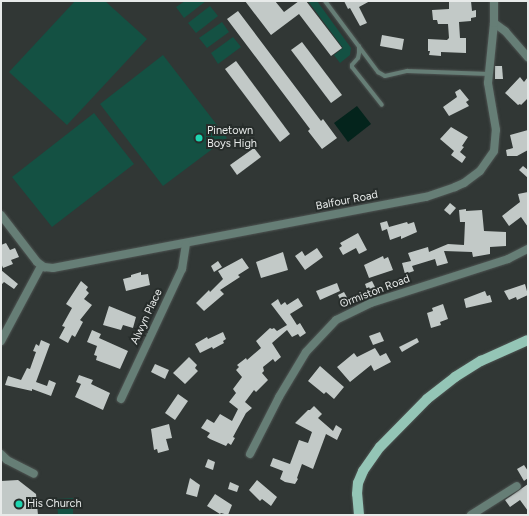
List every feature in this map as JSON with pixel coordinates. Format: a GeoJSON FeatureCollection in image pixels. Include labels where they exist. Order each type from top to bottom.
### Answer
{"type":"FeatureCollection","features":[{"type":"Feature","properties":{"kind":"main road"},"geometry":{"type":"LineString","coordinates":[[360,515],[357,494],[362,471],[385,442],[427,399],[455,377],[482,361],[528,340]]}},
{"type":"Feature","properties":{"kind":"street","name":"Balfour Road"},"geometry":{"type":"LineString","coordinates":[[41,266],[61,267],[426,197],[464,182],[486,164],[494,151],[496,130],[490,98],[489,74],[494,23],[494,1]]}},
{"type":"Feature","properties":{"kind":"street"},"geometry":{"type":"LineString","coordinates":[[494,23],[505,31],[528,57]]}},
{"type":"Feature","properties":{"kind":"street"},"geometry":{"type":"LineString","coordinates":[[1,215],[41,266],[1,340]]}},
{"type":"Feature","properties":{"kind":"street","name":"Alwyn Place"},"geometry":{"type":"LineString","coordinates":[[121,399],[182,269],[186,244]]}},
{"type":"Feature","properties":{"kind":"street","name":"Ormiston Road"},"geometry":{"type":"LineString","coordinates":[[250,454],[279,397],[306,352],[336,320],[371,303],[508,259],[528,249]]}},
{"type":"Feature","properties":{"kind":"street"},"geometry":{"type":"LineString","coordinates":[[1,454],[7,460],[34,474]]}},
{"type":"Feature","properties":{"kind":"street"},"geometry":{"type":"LineString","coordinates":[[471,515],[517,486]]}},
{"type":"Feature","properties":{"kind":"lane"},"geometry":{"type":"LineString","coordinates":[[325,1],[378,72],[384,76],[407,71],[489,74]]}},
{"type":"Feature","properties":{"kind":"lane"},"geometry":{"type":"LineString","coordinates":[[358,46],[358,58],[352,65],[352,68],[382,105]]}},
{"type":"Feature","properties":{"kind":"shaded area"},"geometry":{"type":"Polygon","coordinates":[[[75,1],[105,1],[147,39],[67,125],[9,72],[75,1]]]}},
{"type":"Feature","properties":{"kind":"shaded area"},"geometry":{"type":"Polygon","coordinates":[[[185,1],[206,1],[184,18],[176,7],[185,1]]]}},
{"type":"Feature","properties":{"kind":"shaded area"},"geometry":{"type":"Polygon","coordinates":[[[308,1],[317,1],[351,48],[350,55],[340,63],[334,55],[343,48],[308,1]]]}},
{"type":"Feature","properties":{"kind":"shaded area"},"geometry":{"type":"Polygon","coordinates":[[[210,6],[218,16],[196,33],[188,23],[210,6]]]}},
{"type":"Feature","properties":{"kind":"shaded area"},"geometry":{"type":"Polygon","coordinates":[[[222,22],[229,32],[207,48],[199,38],[222,22]]]}},
{"type":"Feature","properties":{"kind":"shaded area"},"geometry":{"type":"Polygon","coordinates":[[[233,37],[241,47],[218,64],[211,53],[233,37]]]}},
{"type":"Feature","properties":{"kind":"shaded area"},"geometry":{"type":"Polygon","coordinates":[[[163,55],[227,138],[163,186],[100,104],[163,55]]]}},
{"type":"Feature","properties":{"kind":"shaded area"},"geometry":{"type":"Polygon","coordinates":[[[357,106],[371,124],[348,142],[334,123],[357,106]]]}},
{"type":"Feature","properties":{"kind":"shaded area"},"geometry":{"type":"Polygon","coordinates":[[[94,113],[134,164],[52,227],[12,177],[94,113]]]}},
{"type":"Feature","properties":{"kind":"shaded area"},"geometry":{"type":"Polygon","coordinates":[[[73,498],[73,515],[58,515],[57,499],[73,498]]]}},
{"type":"Feature","properties":{"kind":"building"},"geometry":{"type":"Polygon","coordinates":[[[245,1],[275,1],[284,12],[299,1],[306,1],[342,48],[331,56],[299,14],[271,35],[245,1]]]}},
{"type":"Feature","properties":{"kind":"building"},"geometry":{"type":"Polygon","coordinates":[[[344,1],[370,1],[359,7],[367,23],[360,26],[350,8],[348,9],[344,1]]]}},
{"type":"Feature","properties":{"kind":"building"},"geometry":{"type":"Polygon","coordinates":[[[449,1],[471,1],[472,11],[476,10],[476,17],[471,18],[471,21],[459,22],[460,38],[466,38],[466,53],[441,52],[441,56],[429,55],[430,51],[428,51],[428,39],[447,40],[449,38],[448,24],[438,24],[437,20],[433,20],[432,10],[449,9],[449,1]]]}},
{"type":"Feature","properties":{"kind":"building"},"geometry":{"type":"Polygon","coordinates":[[[238,11],[321,121],[323,119],[337,138],[322,149],[308,131],[310,129],[227,19],[238,11]]]}},
{"type":"Feature","properties":{"kind":"building"},"geometry":{"type":"Polygon","coordinates":[[[382,35],[404,39],[402,50],[380,46],[382,35]]]}},
{"type":"Feature","properties":{"kind":"building"},"geometry":{"type":"Polygon","coordinates":[[[302,42],[342,95],[331,103],[291,50],[302,42]]]}},
{"type":"Feature","properties":{"kind":"building"},"geometry":{"type":"Polygon","coordinates":[[[236,61],[290,134],[280,142],[225,69],[236,61]]]}},
{"type":"Feature","properties":{"kind":"building"},"geometry":{"type":"Polygon","coordinates":[[[495,66],[502,66],[503,79],[495,79],[495,66]]]}},
{"type":"Feature","properties":{"kind":"building"},"geometry":{"type":"Polygon","coordinates":[[[520,77],[524,82],[528,77],[528,98],[521,105],[518,105],[505,93],[520,77]]]}},
{"type":"Feature","properties":{"kind":"building"},"geometry":{"type":"Polygon","coordinates":[[[460,89],[469,100],[466,102],[469,106],[449,116],[443,107],[457,97],[455,92],[460,89]]]}},
{"type":"Feature","properties":{"kind":"building"},"geometry":{"type":"Polygon","coordinates":[[[451,127],[468,137],[460,152],[466,157],[462,163],[451,155],[454,151],[440,139],[451,127]]]}},
{"type":"Feature","properties":{"kind":"building"},"geometry":{"type":"Polygon","coordinates":[[[528,130],[528,150],[517,156],[507,156],[506,150],[513,148],[510,135],[528,130]]]}},
{"type":"Feature","properties":{"kind":"building"},"geometry":{"type":"Polygon","coordinates":[[[254,148],[261,157],[237,175],[230,165],[254,148]]]}},
{"type":"Feature","properties":{"kind":"building"},"geometry":{"type":"Polygon","coordinates":[[[523,166],[528,170],[528,178],[519,170],[523,166]]]}},
{"type":"Feature","properties":{"kind":"building"},"geometry":{"type":"Polygon","coordinates":[[[528,192],[528,227],[521,217],[509,226],[502,216],[520,202],[518,194],[528,192]]]}},
{"type":"Feature","properties":{"kind":"building"},"geometry":{"type":"Polygon","coordinates":[[[450,203],[456,208],[450,215],[444,210],[450,203]]]}},
{"type":"Feature","properties":{"kind":"building"},"geometry":{"type":"Polygon","coordinates":[[[466,209],[466,211],[482,210],[484,231],[506,232],[506,246],[490,247],[490,254],[473,257],[472,252],[444,251],[448,263],[437,266],[435,259],[412,266],[414,271],[405,274],[402,263],[411,261],[408,253],[428,247],[429,252],[448,244],[464,245],[465,222],[460,222],[459,210],[466,209]]]}},
{"type":"Feature","properties":{"kind":"building"},"geometry":{"type":"Polygon","coordinates":[[[387,221],[389,227],[407,222],[408,224],[414,222],[417,232],[401,239],[401,236],[390,240],[387,229],[382,231],[380,223],[387,221]]]}},
{"type":"Feature","properties":{"kind":"building"},"geometry":{"type":"Polygon","coordinates":[[[358,233],[367,250],[359,254],[356,248],[343,255],[339,248],[342,246],[340,243],[358,233]]]}},
{"type":"Feature","properties":{"kind":"building"},"geometry":{"type":"Polygon","coordinates":[[[6,243],[10,250],[15,248],[19,257],[11,260],[13,264],[3,268],[1,263],[1,245],[6,243]]]}},
{"type":"Feature","properties":{"kind":"building"},"geometry":{"type":"Polygon","coordinates":[[[317,248],[323,257],[305,270],[295,256],[302,251],[305,256],[317,248]]]}},
{"type":"Feature","properties":{"kind":"building"},"geometry":{"type":"Polygon","coordinates":[[[283,252],[288,270],[261,278],[256,262],[283,252]]]}},
{"type":"Feature","properties":{"kind":"building"},"geometry":{"type":"Polygon","coordinates":[[[383,256],[384,259],[388,257],[393,270],[369,278],[364,265],[383,256]]]}},
{"type":"Feature","properties":{"kind":"building"},"geometry":{"type":"Polygon","coordinates":[[[242,258],[249,268],[238,275],[240,277],[220,290],[224,294],[204,311],[196,303],[223,279],[218,271],[242,258]]]}},
{"type":"Feature","properties":{"kind":"building"},"geometry":{"type":"Polygon","coordinates":[[[218,261],[222,267],[214,272],[211,266],[218,261]]]}},
{"type":"Feature","properties":{"kind":"building"},"geometry":{"type":"Polygon","coordinates":[[[1,270],[18,284],[14,289],[4,282],[1,285],[1,270]]]}},
{"type":"Feature","properties":{"kind":"building"},"geometry":{"type":"Polygon","coordinates":[[[141,272],[141,275],[148,274],[150,285],[126,291],[123,279],[141,272]]]}},
{"type":"Feature","properties":{"kind":"building"},"geometry":{"type":"Polygon","coordinates":[[[81,281],[88,287],[86,290],[89,293],[84,299],[92,305],[80,320],[83,322],[75,337],[72,335],[68,343],[59,338],[65,327],[62,326],[72,308],[66,304],[81,281]]]}},
{"type":"Feature","properties":{"kind":"building"},"geometry":{"type":"Polygon","coordinates":[[[372,281],[376,289],[368,292],[365,284],[372,281]]]}},
{"type":"Feature","properties":{"kind":"building"},"geometry":{"type":"Polygon","coordinates":[[[337,283],[340,291],[320,300],[316,291],[337,283]]]}},
{"type":"Feature","properties":{"kind":"building"},"geometry":{"type":"Polygon","coordinates":[[[525,284],[528,295],[517,300],[516,297],[509,300],[504,291],[525,284]]]}},
{"type":"Feature","properties":{"kind":"building"},"geometry":{"type":"Polygon","coordinates":[[[485,291],[487,296],[490,295],[492,302],[466,308],[464,299],[485,291]]]}},
{"type":"Feature","properties":{"kind":"building"},"geometry":{"type":"Polygon","coordinates":[[[344,292],[349,301],[343,305],[338,295],[344,292]]]}},
{"type":"Feature","properties":{"kind":"building"},"geometry":{"type":"Polygon","coordinates":[[[298,298],[303,306],[290,314],[297,325],[300,323],[306,333],[300,337],[298,334],[292,337],[287,330],[272,343],[281,357],[275,362],[273,359],[263,367],[264,371],[262,373],[268,380],[256,392],[254,390],[245,402],[252,408],[246,413],[233,437],[235,438],[231,445],[228,443],[226,446],[210,439],[207,437],[210,433],[201,428],[207,419],[214,423],[220,414],[232,421],[238,409],[229,402],[236,393],[233,389],[242,377],[236,370],[239,367],[237,365],[246,358],[247,360],[261,348],[256,341],[270,328],[274,328],[277,331],[287,325],[271,304],[278,299],[281,305],[285,302],[287,305],[298,298]]]}},
{"type":"Feature","properties":{"kind":"building"},"geometry":{"type":"Polygon","coordinates":[[[443,304],[448,319],[440,322],[441,325],[431,328],[427,313],[433,311],[432,308],[443,304]]]}},
{"type":"Feature","properties":{"kind":"building"},"geometry":{"type":"Polygon","coordinates":[[[109,306],[136,317],[133,328],[123,325],[121,330],[103,325],[109,306]]]}},
{"type":"Feature","properties":{"kind":"building"},"geometry":{"type":"Polygon","coordinates":[[[92,330],[101,334],[99,338],[128,351],[120,369],[96,360],[97,356],[94,355],[97,346],[87,342],[92,330]]]}},
{"type":"Feature","properties":{"kind":"building"},"geometry":{"type":"Polygon","coordinates":[[[223,332],[226,339],[223,341],[224,343],[213,349],[212,347],[200,353],[195,344],[207,337],[208,339],[223,332]]]}},
{"type":"Feature","properties":{"kind":"building"},"geometry":{"type":"Polygon","coordinates":[[[380,332],[384,341],[373,345],[369,336],[380,332]]]}},
{"type":"Feature","properties":{"kind":"building"},"geometry":{"type":"Polygon","coordinates":[[[417,338],[419,342],[402,352],[399,347],[417,338]]]}},
{"type":"Feature","properties":{"kind":"building"},"geometry":{"type":"Polygon","coordinates":[[[41,340],[50,344],[36,382],[47,386],[49,380],[56,383],[51,396],[32,389],[32,391],[5,385],[8,376],[21,380],[27,368],[30,369],[36,352],[33,351],[36,344],[39,346],[41,340]]]}},
{"type":"Feature","properties":{"kind":"building"},"geometry":{"type":"Polygon","coordinates":[[[375,348],[380,356],[386,353],[391,362],[374,371],[371,365],[350,382],[337,367],[354,353],[357,357],[375,348]]]}},
{"type":"Feature","properties":{"kind":"building"},"geometry":{"type":"Polygon","coordinates":[[[189,357],[197,365],[195,368],[198,371],[185,384],[173,373],[189,357]]]}},
{"type":"Feature","properties":{"kind":"building"},"geometry":{"type":"Polygon","coordinates":[[[155,364],[169,370],[165,379],[151,372],[155,364]]]}},
{"type":"Feature","properties":{"kind":"building"},"geometry":{"type":"Polygon","coordinates":[[[320,366],[344,387],[334,399],[326,392],[324,394],[308,381],[320,366]]]}},
{"type":"Feature","properties":{"kind":"building"},"geometry":{"type":"Polygon","coordinates":[[[79,375],[93,380],[91,384],[110,393],[103,410],[75,397],[81,384],[76,382],[79,375]]]}},
{"type":"Feature","properties":{"kind":"building"},"geometry":{"type":"Polygon","coordinates":[[[178,394],[188,401],[175,420],[165,413],[178,394]]]}},
{"type":"Feature","properties":{"kind":"building"},"geometry":{"type":"Polygon","coordinates":[[[314,406],[322,414],[318,418],[333,431],[336,425],[342,429],[337,440],[326,434],[313,469],[302,464],[295,484],[285,482],[280,479],[283,471],[270,466],[273,458],[290,464],[299,440],[308,443],[312,432],[295,423],[314,406]]]}},
{"type":"Feature","properties":{"kind":"building"},"geometry":{"type":"Polygon","coordinates":[[[169,424],[172,438],[166,439],[169,450],[158,453],[157,449],[154,450],[151,429],[169,424]]]}},
{"type":"Feature","properties":{"kind":"building"},"geometry":{"type":"Polygon","coordinates":[[[208,459],[215,462],[213,470],[205,467],[208,459]]]}},
{"type":"Feature","properties":{"kind":"building"},"geometry":{"type":"Polygon","coordinates":[[[524,465],[528,471],[528,478],[524,481],[517,469],[524,465]]]}},
{"type":"Feature","properties":{"kind":"building"},"geometry":{"type":"Polygon","coordinates":[[[190,478],[200,485],[197,497],[186,494],[190,478]]]}},
{"type":"Feature","properties":{"kind":"building","name":"His Church"},"geometry":{"type":"Polygon","coordinates":[[[18,480],[36,494],[38,515],[1,515],[1,481],[18,480]]]}},
{"type":"Feature","properties":{"kind":"building"},"geometry":{"type":"Polygon","coordinates":[[[257,480],[277,497],[271,506],[262,499],[260,501],[249,490],[257,480]]]}},
{"type":"Feature","properties":{"kind":"building"},"geometry":{"type":"Polygon","coordinates":[[[230,482],[239,486],[237,492],[228,489],[230,482]]]}},
{"type":"Feature","properties":{"kind":"building"},"geometry":{"type":"Polygon","coordinates":[[[528,484],[528,511],[520,500],[510,507],[505,500],[528,484]]]}},
{"type":"Feature","properties":{"kind":"building"},"geometry":{"type":"Polygon","coordinates":[[[215,494],[232,505],[228,515],[220,514],[207,506],[215,494]]]}},
{"type":"Feature","properties":{"kind":"place","name":"Pinetown Boys High"},"geometry":{"type":"Point","coordinates":[199,138]}},
{"type":"Feature","properties":{"kind":"place","name":"His Church"},"geometry":{"type":"Point","coordinates":[19,504]}}]}
